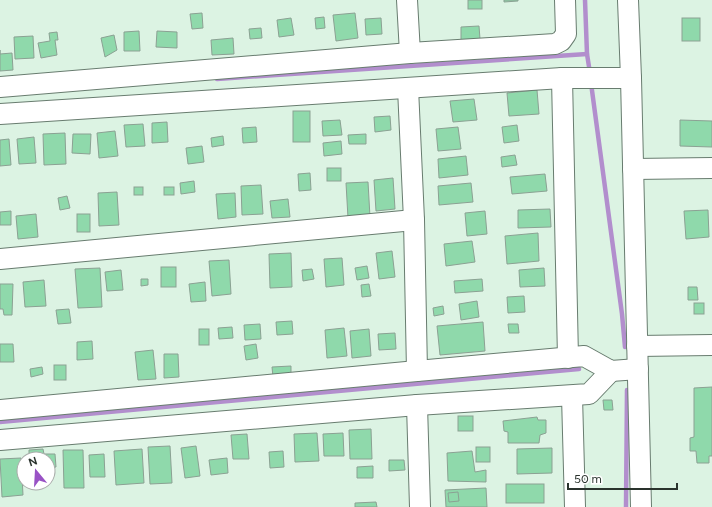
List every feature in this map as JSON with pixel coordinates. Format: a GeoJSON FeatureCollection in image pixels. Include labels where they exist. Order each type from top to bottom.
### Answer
{"type":"FeatureCollection","features":[{"type":"Feature","properties":{"kind":"street"},"geometry":{"type":"LineString","coordinates":[[407,0],[410,53]]}},
{"type":"Feature","properties":{"kind":"street"},"geometry":{"type":"LineString","coordinates":[[0,88],[410,53],[555,44],[561,41],[566,34],[564,0]]}},
{"type":"Feature","properties":{"kind":"street"},"geometry":{"type":"LineString","coordinates":[[628,0],[627,78],[633,169],[642,507]]}},
{"type":"Feature","properties":{"kind":"street"},"geometry":{"type":"LineString","coordinates":[[0,114],[569,78],[627,78]]}},
{"type":"Feature","properties":{"kind":"street"},"geometry":{"type":"LineString","coordinates":[[568,358],[569,78]]}},
{"type":"Feature","properties":{"kind":"street"},"geometry":{"type":"LineString","coordinates":[[408,88],[414,220],[417,370]]}},
{"type":"Feature","properties":{"kind":"street"},"geometry":{"type":"LineString","coordinates":[[633,169],[712,168]]}},
{"type":"Feature","properties":{"kind":"street"},"geometry":{"type":"LineString","coordinates":[[0,259],[414,220]]}},
{"type":"Feature","properties":{"kind":"street"},"geometry":{"type":"LineString","coordinates":[[637,346],[712,344]]}},
{"type":"Feature","properties":{"kind":"street"},"geometry":{"type":"LineString","coordinates":[[0,410],[417,370],[584,356],[611,371],[638,368]]}},
{"type":"Feature","properties":{"kind":"street"},"geometry":{"type":"LineString","coordinates":[[0,440],[418,405],[572,396],[589,394],[611,371]]}},
{"type":"Feature","properties":{"kind":"street"},"geometry":{"type":"LineString","coordinates":[[572,396],[575,507]]}},
{"type":"Feature","properties":{"kind":"street"},"geometry":{"type":"LineString","coordinates":[[418,405],[420,507]]}},
{"type":"Feature","properties":{"kind":"building"},"geometry":{"type":"Polygon","coordinates":[[[468,0],[482,0],[482,9],[468,9],[468,0]]]}},
{"type":"Feature","properties":{"kind":"building"},"geometry":{"type":"Polygon","coordinates":[[[504,0],[518,0],[518,1],[504,2],[504,0]]]}},
{"type":"Feature","properties":{"kind":"building"},"geometry":{"type":"Polygon","coordinates":[[[202,13],[203,28],[192,29],[190,14],[202,13]]]}},
{"type":"Feature","properties":{"kind":"building"},"geometry":{"type":"Polygon","coordinates":[[[355,13],[358,38],[336,41],[333,15],[355,13]]]}},
{"type":"Feature","properties":{"kind":"building"},"geometry":{"type":"Polygon","coordinates":[[[324,17],[325,28],[316,29],[315,18],[324,17]]]}},
{"type":"Feature","properties":{"kind":"building"},"geometry":{"type":"Polygon","coordinates":[[[291,18],[294,35],[279,37],[277,20],[291,18]]]}},
{"type":"Feature","properties":{"kind":"building"},"geometry":{"type":"Polygon","coordinates":[[[381,18],[382,34],[366,35],[365,19],[381,18]]]}},
{"type":"Feature","properties":{"kind":"building"},"geometry":{"type":"Polygon","coordinates":[[[682,18],[700,18],[700,41],[682,41],[682,18]]]}},
{"type":"Feature","properties":{"kind":"building"},"geometry":{"type":"Polygon","coordinates":[[[479,26],[480,39],[461,41],[461,27],[479,26]]]}},
{"type":"Feature","properties":{"kind":"building"},"geometry":{"type":"Polygon","coordinates":[[[261,28],[262,38],[250,39],[249,29],[261,28]]]}},
{"type":"Feature","properties":{"kind":"building"},"geometry":{"type":"Polygon","coordinates":[[[139,31],[140,51],[124,51],[124,32],[139,31]]]}},
{"type":"Feature","properties":{"kind":"building"},"geometry":{"type":"Polygon","coordinates":[[[157,31],[177,32],[177,48],[156,47],[157,31]]]}},
{"type":"Feature","properties":{"kind":"building"},"geometry":{"type":"Polygon","coordinates":[[[57,32],[58,40],[55,40],[57,55],[41,58],[38,43],[50,41],[49,33],[57,32]]]}},
{"type":"Feature","properties":{"kind":"building"},"geometry":{"type":"Polygon","coordinates":[[[114,35],[117,50],[105,57],[101,38],[114,35]]]}},
{"type":"Feature","properties":{"kind":"building"},"geometry":{"type":"Polygon","coordinates":[[[33,36],[34,58],[15,59],[14,37],[33,36]]]}},
{"type":"Feature","properties":{"kind":"building"},"geometry":{"type":"Polygon","coordinates":[[[233,38],[234,54],[212,55],[211,40],[233,38]]]}},
{"type":"Feature","properties":{"kind":"building"},"geometry":{"type":"Polygon","coordinates":[[[12,53],[13,70],[0,71],[0,54],[12,53]]]}},
{"type":"Feature","properties":{"kind":"building"},"geometry":{"type":"Polygon","coordinates":[[[537,90],[539,114],[509,116],[507,93],[537,90]]]}},
{"type":"Feature","properties":{"kind":"building"},"geometry":{"type":"Polygon","coordinates":[[[474,99],[477,120],[453,122],[450,101],[474,99]]]}},
{"type":"Feature","properties":{"kind":"building"},"geometry":{"type":"Polygon","coordinates":[[[293,111],[310,111],[310,142],[293,142],[293,111]]]}},
{"type":"Feature","properties":{"kind":"building"},"geometry":{"type":"Polygon","coordinates":[[[390,116],[391,130],[375,132],[374,117],[390,116]]]}},
{"type":"Feature","properties":{"kind":"building"},"geometry":{"type":"Polygon","coordinates":[[[340,120],[342,135],[323,136],[322,121],[340,120]]]}},
{"type":"Feature","properties":{"kind":"building"},"geometry":{"type":"Polygon","coordinates":[[[680,120],[712,121],[712,147],[680,146],[680,120]]]}},
{"type":"Feature","properties":{"kind":"building"},"geometry":{"type":"Polygon","coordinates":[[[167,122],[168,142],[152,143],[152,123],[167,122]]]}},
{"type":"Feature","properties":{"kind":"building"},"geometry":{"type":"Polygon","coordinates":[[[143,124],[145,146],[126,147],[124,125],[143,124]]]}},
{"type":"Feature","properties":{"kind":"building"},"geometry":{"type":"Polygon","coordinates":[[[517,125],[519,141],[504,143],[502,127],[517,125]]]}},
{"type":"Feature","properties":{"kind":"building"},"geometry":{"type":"Polygon","coordinates":[[[256,127],[257,142],[243,143],[242,128],[256,127]]]}},
{"type":"Feature","properties":{"kind":"building"},"geometry":{"type":"Polygon","coordinates":[[[458,127],[461,149],[438,151],[436,129],[458,127]]]}},
{"type":"Feature","properties":{"kind":"building"},"geometry":{"type":"Polygon","coordinates":[[[115,131],[118,156],[99,158],[97,133],[115,131]]]}},
{"type":"Feature","properties":{"kind":"building"},"geometry":{"type":"Polygon","coordinates":[[[65,133],[66,164],[44,165],[43,134],[65,133]]]}},
{"type":"Feature","properties":{"kind":"building"},"geometry":{"type":"Polygon","coordinates":[[[73,134],[91,134],[90,154],[72,153],[73,134]]]}},
{"type":"Feature","properties":{"kind":"building"},"geometry":{"type":"Polygon","coordinates":[[[366,134],[366,144],[349,144],[348,135],[366,134]]]}},
{"type":"Feature","properties":{"kind":"building"},"geometry":{"type":"Polygon","coordinates":[[[223,136],[224,145],[212,147],[211,138],[223,136]]]}},
{"type":"Feature","properties":{"kind":"building"},"geometry":{"type":"Polygon","coordinates":[[[34,137],[36,163],[19,164],[17,139],[34,137]]]}},
{"type":"Feature","properties":{"kind":"building"},"geometry":{"type":"Polygon","coordinates":[[[9,139],[11,165],[0,166],[0,140],[9,139]]]}},
{"type":"Feature","properties":{"kind":"building"},"geometry":{"type":"Polygon","coordinates":[[[341,141],[342,154],[324,156],[323,143],[341,141]]]}},
{"type":"Feature","properties":{"kind":"building"},"geometry":{"type":"Polygon","coordinates":[[[202,146],[204,162],[188,164],[186,148],[202,146]]]}},
{"type":"Feature","properties":{"kind":"building"},"geometry":{"type":"Polygon","coordinates":[[[515,155],[517,165],[502,167],[501,157],[515,155]]]}},
{"type":"Feature","properties":{"kind":"building"},"geometry":{"type":"Polygon","coordinates":[[[466,156],[468,175],[439,178],[438,159],[466,156]]]}},
{"type":"Feature","properties":{"kind":"building"},"geometry":{"type":"Polygon","coordinates":[[[327,168],[341,168],[341,181],[327,181],[327,168]]]}},
{"type":"Feature","properties":{"kind":"building"},"geometry":{"type":"Polygon","coordinates":[[[310,173],[311,190],[299,191],[298,174],[310,173]]]}},
{"type":"Feature","properties":{"kind":"building"},"geometry":{"type":"Polygon","coordinates":[[[545,174],[547,191],[512,194],[510,177],[545,174]]]}},
{"type":"Feature","properties":{"kind":"building"},"geometry":{"type":"Polygon","coordinates":[[[393,178],[395,209],[376,211],[374,180],[393,178]]]}},
{"type":"Feature","properties":{"kind":"building"},"geometry":{"type":"Polygon","coordinates":[[[194,181],[195,192],[181,194],[180,183],[194,181]]]}},
{"type":"Feature","properties":{"kind":"building"},"geometry":{"type":"Polygon","coordinates":[[[368,182],[370,217],[348,218],[346,183],[368,182]]]}},
{"type":"Feature","properties":{"kind":"building"},"geometry":{"type":"Polygon","coordinates":[[[471,183],[473,202],[439,205],[438,186],[471,183]]]}},
{"type":"Feature","properties":{"kind":"building"},"geometry":{"type":"Polygon","coordinates":[[[261,185],[263,214],[242,215],[241,186],[261,185]]]}},
{"type":"Feature","properties":{"kind":"building"},"geometry":{"type":"Polygon","coordinates":[[[134,187],[143,187],[143,195],[134,195],[134,187]]]}},
{"type":"Feature","properties":{"kind":"building"},"geometry":{"type":"Polygon","coordinates":[[[164,187],[174,187],[174,195],[164,195],[164,187]]]}},
{"type":"Feature","properties":{"kind":"building"},"geometry":{"type":"Polygon","coordinates":[[[117,192],[119,225],[99,226],[98,193],[117,192]]]}},
{"type":"Feature","properties":{"kind":"building"},"geometry":{"type":"Polygon","coordinates":[[[235,193],[236,217],[218,219],[216,194],[235,193]]]}},
{"type":"Feature","properties":{"kind":"building"},"geometry":{"type":"Polygon","coordinates":[[[67,196],[70,208],[60,210],[58,198],[67,196]]]}},
{"type":"Feature","properties":{"kind":"building"},"geometry":{"type":"Polygon","coordinates":[[[288,199],[290,217],[272,218],[270,201],[288,199]]]}},
{"type":"Feature","properties":{"kind":"building"},"geometry":{"type":"Polygon","coordinates":[[[550,209],[551,227],[518,228],[518,210],[550,209]]]}},
{"type":"Feature","properties":{"kind":"building"},"geometry":{"type":"Polygon","coordinates":[[[708,210],[709,237],[686,239],[684,211],[708,210]]]}},
{"type":"Feature","properties":{"kind":"building"},"geometry":{"type":"Polygon","coordinates":[[[11,211],[11,225],[0,225],[0,212],[11,211]]]}},
{"type":"Feature","properties":{"kind":"building"},"geometry":{"type":"Polygon","coordinates":[[[485,211],[487,234],[467,236],[465,213],[485,211]]]}},
{"type":"Feature","properties":{"kind":"building"},"geometry":{"type":"Polygon","coordinates":[[[36,214],[38,237],[18,239],[16,216],[36,214]]]}},
{"type":"Feature","properties":{"kind":"building"},"geometry":{"type":"Polygon","coordinates":[[[77,214],[90,214],[90,232],[77,232],[77,214]]]}},
{"type":"Feature","properties":{"kind":"building"},"geometry":{"type":"Polygon","coordinates":[[[538,233],[539,261],[507,264],[505,236],[538,233]]]}},
{"type":"Feature","properties":{"kind":"building"},"geometry":{"type":"Polygon","coordinates":[[[472,241],[475,262],[446,266],[444,244],[472,241]]]}},
{"type":"Feature","properties":{"kind":"building"},"geometry":{"type":"Polygon","coordinates":[[[392,251],[395,277],[379,279],[376,253],[392,251]]]}},
{"type":"Feature","properties":{"kind":"building"},"geometry":{"type":"Polygon","coordinates":[[[291,253],[292,287],[270,288],[269,254],[291,253]]]}},
{"type":"Feature","properties":{"kind":"building"},"geometry":{"type":"Polygon","coordinates":[[[342,258],[344,285],[326,287],[324,259],[342,258]]]}},
{"type":"Feature","properties":{"kind":"building"},"geometry":{"type":"Polygon","coordinates":[[[229,260],[231,294],[212,296],[209,261],[229,260]]]}},
{"type":"Feature","properties":{"kind":"building"},"geometry":{"type":"Polygon","coordinates":[[[367,266],[369,278],[357,280],[355,268],[367,266]]]}},
{"type":"Feature","properties":{"kind":"building"},"geometry":{"type":"Polygon","coordinates":[[[161,267],[176,267],[176,287],[161,287],[161,267]]]}},
{"type":"Feature","properties":{"kind":"building"},"geometry":{"type":"Polygon","coordinates":[[[100,268],[102,307],[78,308],[75,269],[100,268]]]}},
{"type":"Feature","properties":{"kind":"building"},"geometry":{"type":"Polygon","coordinates":[[[544,268],[545,286],[520,287],[519,270],[544,268]]]}},
{"type":"Feature","properties":{"kind":"building"},"geometry":{"type":"Polygon","coordinates":[[[312,269],[314,279],[303,281],[302,270],[312,269]]]}},
{"type":"Feature","properties":{"kind":"building"},"geometry":{"type":"Polygon","coordinates":[[[121,270],[123,290],[107,291],[105,272],[121,270]]]}},
{"type":"Feature","properties":{"kind":"building"},"geometry":{"type":"Polygon","coordinates":[[[141,279],[148,279],[148,285],[141,286],[141,279]]]}},
{"type":"Feature","properties":{"kind":"building"},"geometry":{"type":"Polygon","coordinates":[[[482,279],[483,291],[455,293],[454,281],[482,279]]]}},
{"type":"Feature","properties":{"kind":"building"},"geometry":{"type":"Polygon","coordinates":[[[44,280],[46,306],[25,307],[23,282],[44,280]]]}},
{"type":"Feature","properties":{"kind":"building"},"geometry":{"type":"Polygon","coordinates":[[[205,282],[206,301],[191,302],[189,284],[205,282]]]}},
{"type":"Feature","properties":{"kind":"building"},"geometry":{"type":"Polygon","coordinates":[[[0,284],[13,284],[12,315],[4,315],[3,309],[0,309],[0,284]]]}},
{"type":"Feature","properties":{"kind":"building"},"geometry":{"type":"Polygon","coordinates":[[[369,284],[371,296],[362,297],[361,285],[369,284]]]}},
{"type":"Feature","properties":{"kind":"building"},"geometry":{"type":"Polygon","coordinates":[[[688,287],[697,287],[698,300],[688,300],[688,287]]]}},
{"type":"Feature","properties":{"kind":"building"},"geometry":{"type":"Polygon","coordinates":[[[524,296],[525,312],[508,313],[507,297],[524,296]]]}},
{"type":"Feature","properties":{"kind":"building"},"geometry":{"type":"Polygon","coordinates":[[[477,301],[479,317],[461,320],[459,304],[477,301]]]}},
{"type":"Feature","properties":{"kind":"building"},"geometry":{"type":"Polygon","coordinates":[[[694,303],[704,303],[704,314],[694,314],[694,303]]]}},
{"type":"Feature","properties":{"kind":"building"},"geometry":{"type":"Polygon","coordinates":[[[443,306],[444,314],[434,316],[433,308],[443,306]]]}},
{"type":"Feature","properties":{"kind":"building"},"geometry":{"type":"Polygon","coordinates":[[[69,309],[71,323],[58,324],[56,310],[69,309]]]}},
{"type":"Feature","properties":{"kind":"building"},"geometry":{"type":"Polygon","coordinates":[[[292,321],[293,334],[277,335],[276,322],[292,321]]]}},
{"type":"Feature","properties":{"kind":"building"},"geometry":{"type":"Polygon","coordinates":[[[483,322],[485,351],[440,355],[437,326],[483,322]]]}},
{"type":"Feature","properties":{"kind":"building"},"geometry":{"type":"Polygon","coordinates":[[[260,324],[261,339],[245,340],[244,325],[260,324]]]}},
{"type":"Feature","properties":{"kind":"building"},"geometry":{"type":"Polygon","coordinates":[[[508,324],[518,324],[519,333],[509,333],[508,324]]]}},
{"type":"Feature","properties":{"kind":"building"},"geometry":{"type":"Polygon","coordinates":[[[232,327],[233,338],[219,339],[218,328],[232,327]]]}},
{"type":"Feature","properties":{"kind":"building"},"geometry":{"type":"Polygon","coordinates":[[[344,328],[347,356],[327,358],[325,330],[344,328]]]}},
{"type":"Feature","properties":{"kind":"building"},"geometry":{"type":"Polygon","coordinates":[[[199,329],[209,329],[209,345],[199,345],[199,329]]]}},
{"type":"Feature","properties":{"kind":"building"},"geometry":{"type":"Polygon","coordinates":[[[369,329],[371,356],[352,358],[350,331],[369,329]]]}},
{"type":"Feature","properties":{"kind":"building"},"geometry":{"type":"Polygon","coordinates":[[[395,333],[396,349],[379,350],[378,334],[395,333]]]}},
{"type":"Feature","properties":{"kind":"building"},"geometry":{"type":"Polygon","coordinates":[[[92,341],[93,359],[77,360],[77,342],[92,341]]]}},
{"type":"Feature","properties":{"kind":"building"},"geometry":{"type":"Polygon","coordinates":[[[0,344],[13,344],[14,362],[0,362],[0,344]]]}},
{"type":"Feature","properties":{"kind":"building"},"geometry":{"type":"Polygon","coordinates":[[[256,344],[258,358],[246,360],[244,346],[256,344]]]}},
{"type":"Feature","properties":{"kind":"building"},"geometry":{"type":"Polygon","coordinates":[[[153,350],[156,379],[138,380],[135,352],[153,350]]]}},
{"type":"Feature","properties":{"kind":"building"},"geometry":{"type":"Polygon","coordinates":[[[164,354],[178,354],[179,377],[164,378],[164,354]]]}},
{"type":"Feature","properties":{"kind":"building"},"geometry":{"type":"Polygon","coordinates":[[[54,365],[66,365],[66,380],[54,380],[54,365]]]}},
{"type":"Feature","properties":{"kind":"building"},"geometry":{"type":"Polygon","coordinates":[[[291,366],[291,376],[273,377],[272,367],[291,366]]]}},
{"type":"Feature","properties":{"kind":"building"},"geometry":{"type":"Polygon","coordinates":[[[42,367],[43,374],[31,377],[30,369],[42,367]]]}},
{"type":"Feature","properties":{"kind":"building"},"geometry":{"type":"Polygon","coordinates":[[[712,387],[712,456],[709,456],[709,463],[697,463],[696,451],[690,451],[690,438],[694,437],[694,388],[712,387]]]}},
{"type":"Feature","properties":{"kind":"building"},"geometry":{"type":"Polygon","coordinates":[[[603,400],[612,400],[613,410],[604,410],[603,400]]]}},
{"type":"Feature","properties":{"kind":"building"},"geometry":{"type":"Polygon","coordinates":[[[458,416],[473,416],[473,431],[458,431],[458,416]]]}},
{"type":"Feature","properties":{"kind":"building"},"geometry":{"type":"Polygon","coordinates":[[[537,417],[538,420],[546,420],[546,433],[540,435],[539,443],[508,443],[508,432],[504,431],[503,421],[537,417]]]}},
{"type":"Feature","properties":{"kind":"building"},"geometry":{"type":"Polygon","coordinates":[[[371,429],[372,459],[350,459],[349,430],[371,429]]]}},
{"type":"Feature","properties":{"kind":"building"},"geometry":{"type":"Polygon","coordinates":[[[317,433],[319,461],[295,462],[294,434],[317,433]]]}},
{"type":"Feature","properties":{"kind":"building"},"geometry":{"type":"Polygon","coordinates":[[[343,433],[344,456],[324,456],[323,434],[343,433]]]}},
{"type":"Feature","properties":{"kind":"building"},"geometry":{"type":"Polygon","coordinates":[[[247,434],[249,459],[233,459],[231,435],[247,434]]]}},
{"type":"Feature","properties":{"kind":"building"},"geometry":{"type":"Polygon","coordinates":[[[170,446],[172,483],[150,484],[148,447],[170,446]]]}},
{"type":"Feature","properties":{"kind":"building"},"geometry":{"type":"Polygon","coordinates":[[[196,446],[200,476],[185,478],[181,448],[196,446]]]}},
{"type":"Feature","properties":{"kind":"building"},"geometry":{"type":"Polygon","coordinates":[[[476,447],[490,447],[490,462],[476,462],[476,447]]]}},
{"type":"Feature","properties":{"kind":"building"},"geometry":{"type":"Polygon","coordinates":[[[552,448],[552,473],[517,474],[517,449],[552,448]]]}},
{"type":"Feature","properties":{"kind":"building"},"geometry":{"type":"Polygon","coordinates":[[[43,449],[43,451],[29,451],[43,449]]]}},
{"type":"Feature","properties":{"kind":"building"},"geometry":{"type":"Polygon","coordinates":[[[142,449],[144,483],[116,485],[114,451],[142,449]]]}},
{"type":"Feature","properties":{"kind":"building"},"geometry":{"type":"Polygon","coordinates":[[[63,450],[83,450],[84,488],[64,488],[63,450]]]}},
{"type":"Feature","properties":{"kind":"building"},"geometry":{"type":"Polygon","coordinates":[[[283,451],[284,467],[270,468],[269,452],[283,451]]]}},
{"type":"Feature","properties":{"kind":"building"},"geometry":{"type":"Polygon","coordinates":[[[472,451],[475,472],[486,470],[486,482],[448,481],[447,453],[472,451]]]}},
{"type":"Feature","properties":{"kind":"building"},"geometry":{"type":"Polygon","coordinates":[[[104,454],[105,477],[90,477],[89,455],[104,454]]]}},
{"type":"Feature","properties":{"kind":"building"},"geometry":{"type":"Polygon","coordinates":[[[16,458],[16,491],[23,491],[23,495],[2,497],[0,459],[16,458]]]}},
{"type":"Feature","properties":{"kind":"building"},"geometry":{"type":"Polygon","coordinates":[[[227,458],[228,473],[211,475],[209,460],[227,458]]]}},
{"type":"Feature","properties":{"kind":"building"},"geometry":{"type":"Polygon","coordinates":[[[389,460],[404,460],[405,470],[389,471],[389,460]]]}},
{"type":"Feature","properties":{"kind":"building"},"geometry":{"type":"Polygon","coordinates":[[[373,466],[373,478],[357,478],[357,467],[373,466]]]}},
{"type":"Feature","properties":{"kind":"building"},"geometry":{"type":"Polygon","coordinates":[[[506,484],[544,484],[544,503],[506,503],[506,484]]]}},
{"type":"Feature","properties":{"kind":"building"},"geometry":{"type":"Polygon","coordinates":[[[486,488],[487,507],[446,507],[445,490],[486,488]]]}},
{"type":"Feature","properties":{"kind":"building"},"geometry":{"type":"Polygon","coordinates":[[[458,492],[459,501],[449,502],[448,493],[458,492]]]}},
{"type":"Feature","properties":{"kind":"building"},"geometry":{"type":"Polygon","coordinates":[[[376,502],[377,507],[355,507],[355,503],[376,502]]]}},
{"type":"Feature","properties":{"kind":"waterway"},"geometry":{"type":"LineString","coordinates":[[585,0],[587,54],[590,73]]}},
{"type":"Feature","properties":{"kind":"waterway"},"geometry":{"type":"LineString","coordinates":[[217,79],[587,54]]}},
{"type":"Feature","properties":{"kind":"waterway"},"geometry":{"type":"LineString","coordinates":[[591,83],[622,314],[625,347]]}},
{"type":"Feature","properties":{"kind":"waterway"},"geometry":{"type":"LineString","coordinates":[[0,422],[579,369]]}},
{"type":"Feature","properties":{"kind":"waterway"},"geometry":{"type":"LineString","coordinates":[[626,507],[627,390]]}}]}
